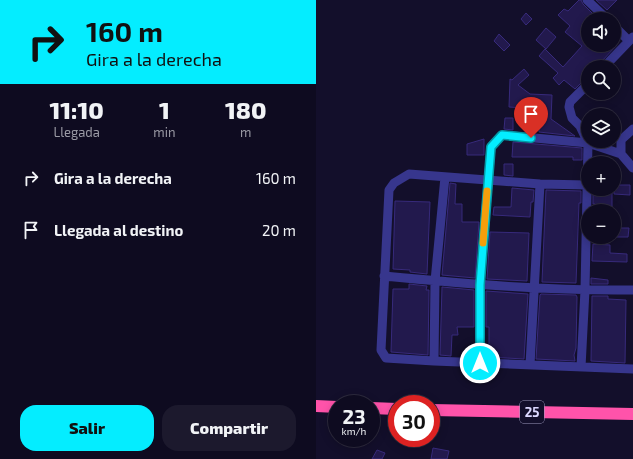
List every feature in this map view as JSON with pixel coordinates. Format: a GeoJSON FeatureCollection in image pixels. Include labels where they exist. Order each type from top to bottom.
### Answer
{"type":"FeatureCollection","features":[{"type":"Feature","properties":{"kind":"highway"},"geometry":{"type":"LineString","coordinates":[[316,406],[328,407]]}},
{"type":"Feature","properties":{"kind":"highway","name":"25"},"geometry":{"type":"LineString","coordinates":[[440,410],[633,414]]}},
{"type":"Feature","properties":{"kind":"street"},"geometry":{"type":"LineString","coordinates":[[587,0],[600,12]]}},
{"type":"Feature","properties":{"kind":"street"},"geometry":{"type":"LineString","coordinates":[[611,60],[631,39],[621,31]]}},
{"type":"Feature","properties":{"kind":"street"},"geometry":{"type":"LineString","coordinates":[[581,91],[570,102],[569,107],[572,118],[581,128]]}},
{"type":"Feature","properties":{"kind":"street"},"geometry":{"type":"LineString","coordinates":[[621,154],[621,140],[633,129]]}},
{"type":"Feature","properties":{"kind":"street"},"geometry":{"type":"LineString","coordinates":[[480,363],[480,285],[491,147],[502,135],[581,142]]}},
{"type":"Feature","properties":{"kind":"street"},"geometry":{"type":"LineString","coordinates":[[603,148],[621,154],[633,168]]}},
{"type":"Feature","properties":{"kind":"street"},"geometry":{"type":"LineString","coordinates":[[581,186],[409,174],[394,183],[389,190],[381,350],[386,358],[633,369]]}},
{"type":"Feature","properties":{"kind":"street"},"geometry":{"type":"LineString","coordinates":[[434,361],[435,281],[445,177]]}},
{"type":"Feature","properties":{"kind":"street"},"geometry":{"type":"LineString","coordinates":[[530,365],[540,184]]}},
{"type":"Feature","properties":{"kind":"street"},"geometry":{"type":"LineString","coordinates":[[581,367],[585,290],[587,196]]}},
{"type":"Feature","properties":{"kind":"street"},"geometry":{"type":"LineString","coordinates":[[384,276],[480,285],[585,290],[633,290]]}},
{"type":"Feature","properties":{"kind":"building"},"geometry":{"type":"Polygon","coordinates":[[[579,0],[581,0],[591,12],[581,12],[581,45],[565,32],[570,26],[558,15],[564,9],[568,11],[579,0]]]}},
{"type":"Feature","properties":{"kind":"building"},"geometry":{"type":"Polygon","coordinates":[[[596,0],[617,0],[607,10],[596,0]]]}},
{"type":"Feature","properties":{"kind":"building"},"geometry":{"type":"Polygon","coordinates":[[[526,13],[532,19],[526,25],[521,19],[526,13]]]}},
{"type":"Feature","properties":{"kind":"building"},"geometry":{"type":"Polygon","coordinates":[[[546,28],[556,37],[546,49],[536,40],[546,28]]]}},
{"type":"Feature","properties":{"kind":"building"},"geometry":{"type":"Polygon","coordinates":[[[499,34],[510,45],[504,51],[494,41],[499,34]]]}},
{"type":"Feature","properties":{"kind":"building"},"geometry":{"type":"Polygon","coordinates":[[[581,47],[581,52],[610,52],[603,60],[581,60],[581,83],[575,89],[564,80],[559,85],[553,78],[558,73],[539,56],[545,49],[563,67],[581,47]]]}},
{"type":"Feature","properties":{"kind":"building"},"geometry":{"type":"Polygon","coordinates":[[[524,69],[529,75],[518,85],[530,94],[552,95],[551,119],[575,136],[539,132],[539,109],[509,107],[510,79],[512,80],[524,69]]]}},
{"type":"Feature","properties":{"kind":"building"},"geometry":{"type":"Polygon","coordinates":[[[505,118],[513,118],[513,130],[504,129],[505,118]]]}},
{"type":"Feature","properties":{"kind":"building"},"geometry":{"type":"Polygon","coordinates":[[[484,139],[484,155],[467,155],[467,144],[484,139]]]}},
{"type":"Feature","properties":{"kind":"building"},"geometry":{"type":"Polygon","coordinates":[[[513,142],[582,148],[581,160],[573,160],[573,157],[512,157],[513,142]]]}},
{"type":"Feature","properties":{"kind":"building"},"geometry":{"type":"Polygon","coordinates":[[[504,164],[513,164],[513,176],[504,175],[504,164]]]}},
{"type":"Feature","properties":{"kind":"building"},"geometry":{"type":"Polygon","coordinates":[[[450,183],[456,184],[455,204],[462,204],[462,222],[479,222],[475,278],[442,275],[450,183]]]}},
{"type":"Feature","properties":{"kind":"building"},"geometry":{"type":"Polygon","coordinates":[[[621,185],[630,185],[630,195],[621,194],[621,185]]]}},
{"type":"Feature","properties":{"kind":"building"},"geometry":{"type":"Polygon","coordinates":[[[512,188],[534,190],[533,202],[531,202],[530,217],[493,215],[494,207],[511,207],[512,188]]]}},
{"type":"Feature","properties":{"kind":"building"},"geometry":{"type":"Polygon","coordinates":[[[546,190],[581,191],[581,203],[579,203],[576,283],[542,282],[546,190]]]}},
{"type":"Feature","properties":{"kind":"building"},"geometry":{"type":"Polygon","coordinates":[[[593,196],[612,196],[612,204],[593,204],[593,196]]]}},
{"type":"Feature","properties":{"kind":"building"},"geometry":{"type":"Polygon","coordinates":[[[395,201],[430,202],[427,274],[410,272],[410,270],[393,269],[395,201]]]}},
{"type":"Feature","properties":{"kind":"building"},"geometry":{"type":"Polygon","coordinates":[[[621,228],[629,228],[628,237],[621,237],[621,228]]]}},
{"type":"Feature","properties":{"kind":"building"},"geometry":{"type":"Polygon","coordinates":[[[490,232],[529,233],[527,281],[487,279],[490,232]]]}},
{"type":"Feature","properties":{"kind":"building"},"geometry":{"type":"Polygon","coordinates":[[[593,244],[610,245],[610,253],[627,254],[627,262],[592,261],[593,244]]]}},
{"type":"Feature","properties":{"kind":"building"},"geometry":{"type":"Polygon","coordinates":[[[591,278],[608,280],[608,284],[591,284],[591,278]]]}},
{"type":"Feature","properties":{"kind":"building"},"geometry":{"type":"Polygon","coordinates":[[[409,284],[427,286],[426,290],[429,290],[428,355],[391,352],[393,289],[409,289],[409,284]]]}},
{"type":"Feature","properties":{"kind":"building"},"geometry":{"type":"Polygon","coordinates":[[[442,287],[474,290],[474,327],[457,327],[458,335],[452,335],[451,356],[440,355],[442,287]]]}},
{"type":"Feature","properties":{"kind":"building"},"geometry":{"type":"Polygon","coordinates":[[[486,291],[528,294],[524,359],[489,357],[489,327],[486,327],[486,291]]]}},
{"type":"Feature","properties":{"kind":"building"},"geometry":{"type":"Polygon","coordinates":[[[541,294],[576,295],[575,361],[536,359],[541,294]]]}},
{"type":"Feature","properties":{"kind":"building"},"geometry":{"type":"Polygon","coordinates":[[[592,296],[608,296],[608,299],[626,300],[625,363],[591,361],[592,296]]]}},
{"type":"Feature","properties":{"kind":"building"},"geometry":{"type":"Polygon","coordinates":[[[433,448],[449,451],[447,459],[431,459],[433,448]]]}},
{"type":"Feature","properties":{"kind":"building"},"geometry":{"type":"Polygon","coordinates":[[[377,450],[385,453],[382,459],[372,459],[377,450]]]}},
{"type":"Feature","properties":{"kind":"slow traffic"},"geometry":{"type":"LineString","coordinates":[[483,243],[487,191]]}},
{"type":"Feature","properties":{"kind":"route"},"geometry":{"type":"LineString","coordinates":[[480,363],[480,285],[491,147],[502,135],[531,138]]}}]}
